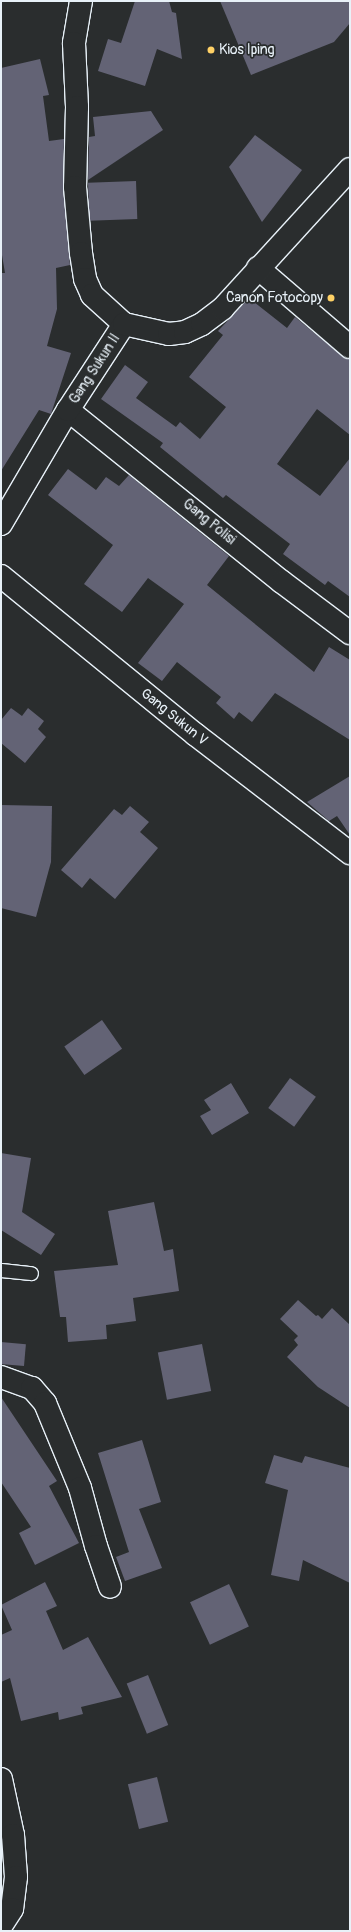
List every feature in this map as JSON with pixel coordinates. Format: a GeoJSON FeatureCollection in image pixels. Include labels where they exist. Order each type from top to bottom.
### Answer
{"type":"FeatureCollection","features":[{"type":"Feature","properties":{"kind":"street"},"geometry":{"type":"LineString","coordinates":[[81,1],[74,43],[77,106],[75,187],[81,253],[85,279],[92,295],[124,324]]}},
{"type":"Feature","properties":{"kind":"street","name":"Gang Sukun II"},"geometry":{"type":"LineString","coordinates":[[1,524],[68,410],[124,324],[155,332],[185,332],[202,324],[223,308],[350,169]]}},
{"type":"Feature","properties":{"kind":"street"},"geometry":{"type":"LineString","coordinates":[[258,268],[350,347]]}},
{"type":"Feature","properties":{"kind":"street","name":"Gang Polisi"},"geometry":{"type":"LineString","coordinates":[[68,410],[282,582],[350,633]]}},
{"type":"Feature","properties":{"kind":"street","name":"Gang Sukun V"},"geometry":{"type":"LineString","coordinates":[[1,576],[196,735],[350,853]]}},
{"type":"Feature","properties":{"kind":"street"},"geometry":{"type":"LineString","coordinates":[[1,1377],[32,1388],[45,1403],[80,1488],[96,1546],[110,1587]]}},
{"type":"Feature","properties":{"kind":"street"},"geometry":{"type":"LineString","coordinates":[[1,1779],[13,1835],[16,1877],[12,1909],[1,1926]]}},
{"type":"Feature","properties":{"kind":"lane"},"geometry":{"type":"LineString","coordinates":[[1,1270],[31,1273]]}},
{"type":"Feature","properties":{"kind":"building"},"geometry":{"type":"Polygon","coordinates":[[[135,1],[169,1],[172,12],[176,13],[182,59],[157,49],[145,86],[98,71],[108,39],[121,43],[135,1]]]}},
{"type":"Feature","properties":{"kind":"building"},"geometry":{"type":"Polygon","coordinates":[[[220,1],[350,1],[350,23],[334,42],[251,75],[220,1]]]}},
{"type":"Feature","properties":{"kind":"building"},"geometry":{"type":"Polygon","coordinates":[[[40,59],[49,95],[43,96],[49,141],[64,139],[63,188],[70,265],[56,268],[57,309],[47,346],[71,353],[51,414],[39,410],[1,471],[1,273],[5,273],[1,249],[1,68],[40,59]]]}},
{"type":"Feature","properties":{"kind":"building"},"geometry":{"type":"Polygon","coordinates":[[[151,111],[163,130],[88,180],[89,137],[95,136],[93,117],[151,111]]]}},
{"type":"Feature","properties":{"kind":"building"},"geometry":{"type":"Polygon","coordinates":[[[255,135],[302,170],[262,222],[229,167],[255,135]]]}},
{"type":"Feature","properties":{"kind":"building"},"geometry":{"type":"Polygon","coordinates":[[[136,181],[137,219],[89,221],[88,183],[136,181]]]}},
{"type":"Feature","properties":{"kind":"building"},"geometry":{"type":"Polygon","coordinates":[[[249,298],[287,328],[295,317],[342,356],[350,359],[350,435],[317,409],[277,464],[320,496],[350,458],[350,597],[328,581],[325,585],[283,554],[290,544],[226,495],[223,498],[160,447],[163,443],[101,399],[125,365],[148,382],[136,398],[176,427],[180,422],[200,439],[226,407],[189,377],[223,335],[218,331],[249,298]]]}},
{"type":"Feature","properties":{"kind":"building"},"geometry":{"type":"Polygon","coordinates":[[[68,469],[96,490],[106,477],[119,486],[129,475],[229,556],[207,585],[314,672],[329,647],[350,660],[350,740],[275,693],[252,722],[239,712],[234,719],[216,703],[221,697],[177,662],[162,681],[138,663],[184,604],[148,578],[122,612],[84,584],[113,545],[48,495],[68,469]]]}},
{"type":"Feature","properties":{"kind":"building"},"geometry":{"type":"Polygon","coordinates":[[[11,708],[22,716],[28,708],[44,721],[38,729],[46,737],[25,763],[1,743],[1,720],[11,708]]]}},
{"type":"Feature","properties":{"kind":"building"},"geometry":{"type":"Polygon","coordinates":[[[350,776],[350,835],[337,816],[329,821],[307,802],[350,776]]]}},
{"type":"Feature","properties":{"kind":"building"},"geometry":{"type":"Polygon","coordinates":[[[1,805],[52,806],[51,862],[36,917],[1,908],[1,805]]]}},
{"type":"Feature","properties":{"kind":"building"},"geometry":{"type":"Polygon","coordinates":[[[130,806],[149,822],[140,832],[158,848],[115,899],[90,878],[82,888],[61,870],[114,809],[122,815],[130,806]]]}},
{"type":"Feature","properties":{"kind":"building"},"geometry":{"type":"Polygon","coordinates":[[[102,1020],[122,1049],[84,1075],[64,1046],[102,1020]]]}},
{"type":"Feature","properties":{"kind":"building"},"geometry":{"type":"Polygon","coordinates":[[[290,1078],[316,1097],[294,1127],[268,1108],[290,1078]]]}},
{"type":"Feature","properties":{"kind":"building"},"geometry":{"type":"Polygon","coordinates":[[[231,1083],[249,1113],[212,1135],[200,1116],[211,1110],[204,1100],[231,1083]]]}},
{"type":"Feature","properties":{"kind":"building"},"geometry":{"type":"Polygon","coordinates":[[[1,1153],[31,1158],[22,1212],[55,1234],[41,1255],[1,1230],[1,1153]]]}},
{"type":"Feature","properties":{"kind":"building"},"geometry":{"type":"Polygon","coordinates":[[[154,1202],[164,1251],[173,1249],[179,1291],[133,1298],[136,1321],[106,1325],[107,1339],[68,1342],[66,1317],[60,1317],[54,1271],[118,1265],[108,1211],[154,1202]]]}},
{"type":"Feature","properties":{"kind":"building"},"geometry":{"type":"Polygon","coordinates":[[[298,1300],[316,1316],[318,1315],[322,1319],[332,1308],[350,1325],[350,1408],[318,1387],[287,1357],[298,1345],[294,1340],[298,1336],[280,1319],[298,1300]]]}},
{"type":"Feature","properties":{"kind":"building"},"geometry":{"type":"Polygon","coordinates":[[[1,1342],[26,1344],[24,1366],[1,1364],[1,1342]]]}},
{"type":"Feature","properties":{"kind":"building"},"geometry":{"type":"Polygon","coordinates":[[[202,1344],[211,1391],[167,1400],[158,1353],[202,1344]]]}},
{"type":"Feature","properties":{"kind":"building"},"geometry":{"type":"Polygon","coordinates":[[[1,1397],[57,1481],[49,1486],[79,1543],[35,1565],[19,1533],[31,1527],[1,1482],[1,1397]]]}},
{"type":"Feature","properties":{"kind":"building"},"geometry":{"type":"Polygon","coordinates":[[[142,1440],[161,1502],[139,1509],[162,1568],[125,1581],[116,1557],[129,1552],[98,1453],[142,1440]]]}},
{"type":"Feature","properties":{"kind":"building"},"geometry":{"type":"Polygon","coordinates":[[[274,1455],[302,1463],[305,1456],[350,1468],[350,1583],[303,1560],[299,1581],[271,1575],[288,1490],[265,1483],[274,1455]]]}},
{"type":"Feature","properties":{"kind":"building"},"geometry":{"type":"Polygon","coordinates":[[[45,1582],[57,1606],[46,1611],[63,1650],[88,1637],[122,1697],[81,1707],[83,1714],[59,1720],[58,1712],[21,1721],[10,1678],[1,1682],[1,1635],[12,1630],[1,1605],[45,1582]]]}},
{"type":"Feature","properties":{"kind":"building"},"geometry":{"type":"Polygon","coordinates":[[[229,1584],[249,1627],[210,1645],[190,1602],[229,1584]]]}},
{"type":"Feature","properties":{"kind":"building"},"geometry":{"type":"Polygon","coordinates":[[[148,1675],[168,1725],[147,1734],[127,1684],[148,1675]]]}},
{"type":"Feature","properties":{"kind":"building"},"geometry":{"type":"Polygon","coordinates":[[[157,1777],[168,1822],[139,1829],[128,1784],[157,1777]]]}},
{"type":"Feature","properties":{"kind":"place","name":"Kios Iping"},"geometry":{"type":"Point","coordinates":[211,50]}},
{"type":"Feature","properties":{"kind":"place","name":"Canon Fotocopy"},"geometry":{"type":"Point","coordinates":[331,298]}}]}
